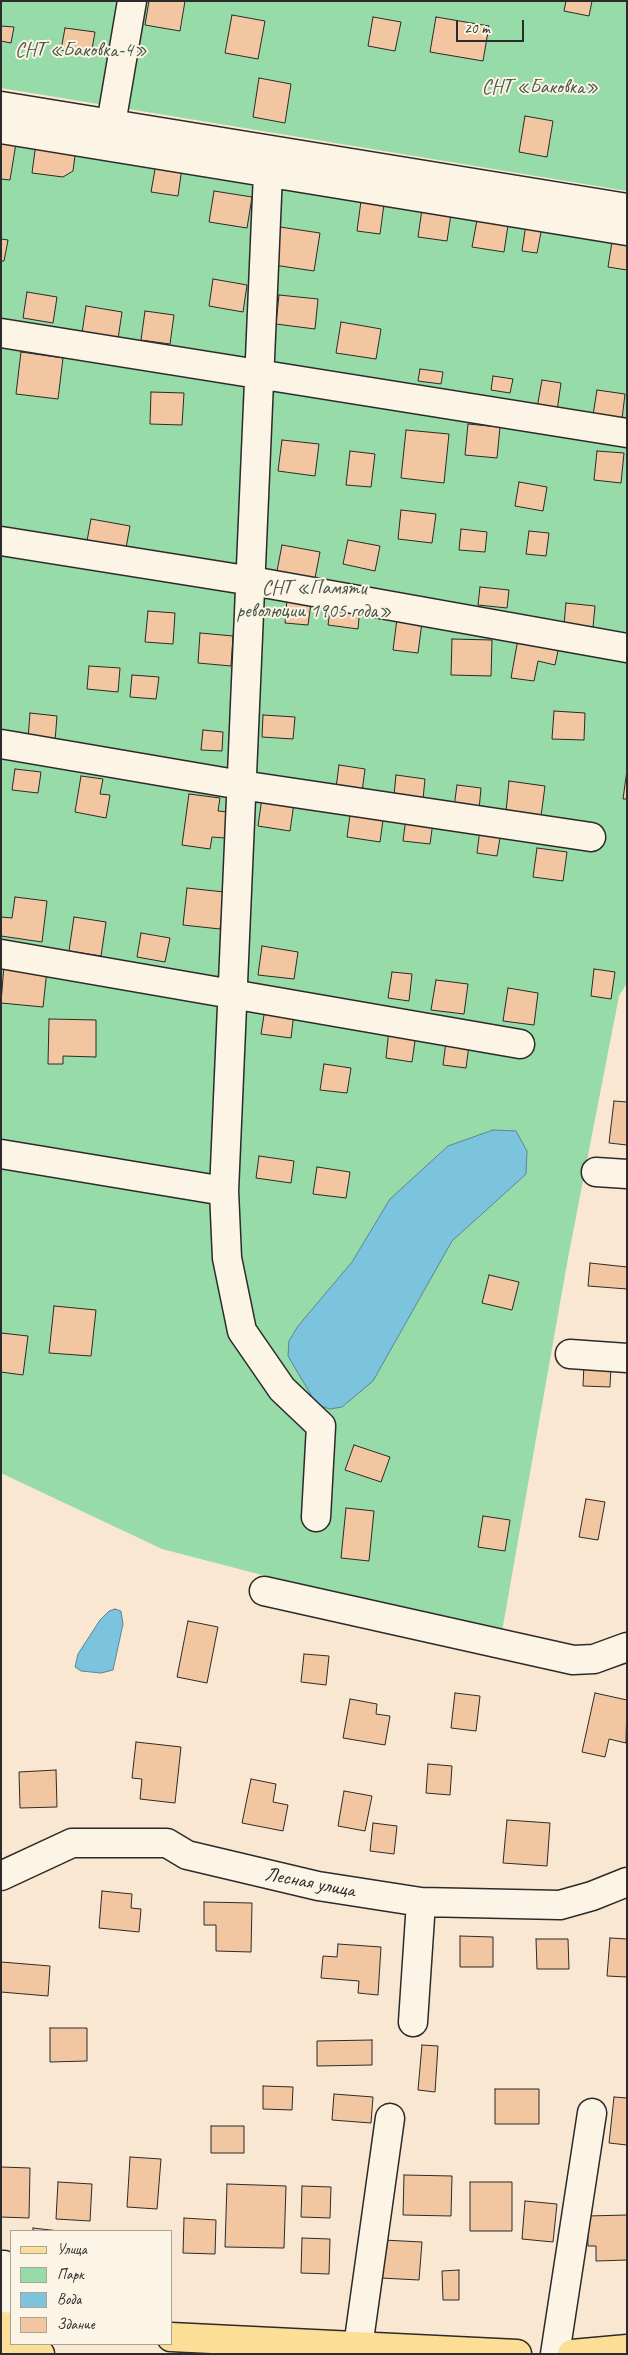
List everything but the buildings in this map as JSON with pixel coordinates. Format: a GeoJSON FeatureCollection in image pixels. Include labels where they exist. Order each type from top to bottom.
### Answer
{"type":"FeatureCollection","features":[{"type":"Feature","properties":{"kind":"main road"},"geometry":{"type":"LineString","coordinates":[[172,2337],[517,2354]]}},
{"type":"Feature","properties":{"kind":"main road"},"geometry":{"type":"LineString","coordinates":[[572,2354],[627,2349]]}},
{"type":"Feature","properties":{"kind":"main road"},"geometry":{"type":"LineString","coordinates":[[1,2351],[40,2354]]}},
{"type":"Feature","properties":{"kind":"street"},"geometry":{"type":"LineString","coordinates":[[112,124],[132,1]]}},
{"type":"Feature","properties":{"kind":"street"},"geometry":{"type":"LineString","coordinates":[[1,106],[112,124],[268,162],[627,232]]}},
{"type":"Feature","properties":{"kind":"street"},"geometry":{"type":"LineString","coordinates":[[1,129],[627,208]]}},
{"type":"Feature","properties":{"kind":"street"},"geometry":{"type":"LineString","coordinates":[[268,162],[252,581],[241,785],[224,1192],[227,1258],[242,1330],[282,1389],[320,1426],[316,1517]]}},
{"type":"Feature","properties":{"kind":"street"},"geometry":{"type":"LineString","coordinates":[[1,333],[627,433]]}},
{"type":"Feature","properties":{"kind":"street"},"geometry":{"type":"LineString","coordinates":[[1,541],[252,581],[627,648]]}},
{"type":"Feature","properties":{"kind":"street"},"geometry":{"type":"LineString","coordinates":[[1,744],[241,785],[591,837]]}},
{"type":"Feature","properties":{"kind":"street"},"geometry":{"type":"LineString","coordinates":[[1,954],[520,1044]]}},
{"type":"Feature","properties":{"kind":"street"},"geometry":{"type":"LineString","coordinates":[[1,1154],[224,1192]]}},
{"type":"Feature","properties":{"kind":"street"},"geometry":{"type":"LineString","coordinates":[[596,1172],[627,1174]]}},
{"type":"Feature","properties":{"kind":"street"},"geometry":{"type":"LineString","coordinates":[[570,1354],[627,1358]]}},
{"type":"Feature","properties":{"kind":"street"},"geometry":{"type":"LineString","coordinates":[[264,1591],[573,1660],[594,1659],[627,1647]]}},
{"type":"Feature","properties":{"kind":"street","name":"Лесная улица"},"geometry":{"type":"LineString","coordinates":[[1,1876],[72,1843],[166,1842],[187,1855],[299,1882],[421,1902],[560,1905],[592,1896],[627,1882]]}},
{"type":"Feature","properties":{"kind":"street"},"geometry":{"type":"LineString","coordinates":[[414,2022],[421,1902]]}},
{"type":"Feature","properties":{"kind":"street"},"geometry":{"type":"LineString","coordinates":[[555,2354],[592,2113]]}},
{"type":"Feature","properties":{"kind":"street"},"geometry":{"type":"LineString","coordinates":[[358,2347],[390,2118]]}},
{"type":"Feature","properties":{"kind":"street"},"geometry":{"type":"LineString","coordinates":[[1,2265],[4,2265],[1,2304]]}},
{"type":"Feature","properties":{"kind":"green space","name":"СНТ «Баковка»"},"geometry":{"type":"Polygon","coordinates":[[[1,1],[627,1],[627,191],[1,88],[1,1]]]}},
{"type":"Feature","properties":{"kind":"green space","name":"СНТ «Памяти революции 1905 года»"},"geometry":{"type":"Polygon","coordinates":[[[1,120],[627,218],[627,983],[619,996],[568,1258],[501,1637],[162,1549],[1,1473],[1,120]]]}},
{"type":"Feature","properties":{"kind":"water"},"geometry":{"type":"Polygon","coordinates":[[[493,1130],[516,1131],[527,1151],[526,1174],[452,1241],[373,1381],[342,1407],[330,1409],[317,1405],[288,1356],[289,1341],[298,1326],[352,1262],[390,1199],[448,1146],[493,1130]]]}},
{"type":"Feature","properties":{"kind":"water"},"geometry":{"type":"Polygon","coordinates":[[[115,1609],[121,1611],[123,1624],[113,1670],[101,1673],[81,1671],[75,1667],[78,1654],[100,1620],[109,1611],[115,1609]]]}},
{"type":"Feature","properties":{"kind":"park label","name":"СНТ «Баковка-4»"},"geometry":{"type":"Point","coordinates":[81,51]}}]}
